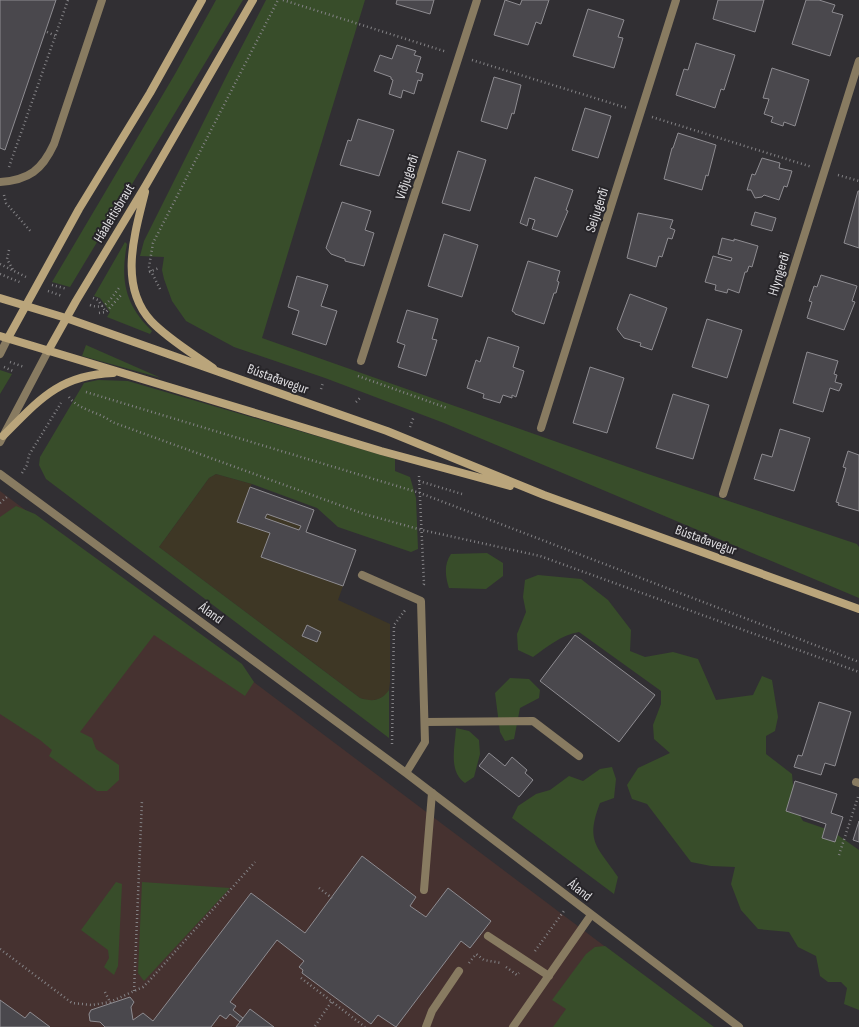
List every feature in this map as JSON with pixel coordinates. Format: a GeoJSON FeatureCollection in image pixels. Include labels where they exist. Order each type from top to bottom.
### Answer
{"type":"FeatureCollection","features":[{"type":"Feature","properties":{"kind":"main road"},"geometry":{"type":"LineString","coordinates":[[4,337],[26,305],[80,209],[150,93],[202,0]]}},
{"type":"Feature","properties":{"kind":"main road","name":"Háaleitisbraut"},"geometry":{"type":"LineString","coordinates":[[48,351],[253,0]]}},
{"type":"Feature","properties":{"kind":"main road"},"geometry":{"type":"LineString","coordinates":[[146,185],[134,236],[132,274],[136,297],[151,321],[220,373]]}},
{"type":"Feature","properties":{"kind":"main road","name":"Bústaðavegur"},"geometry":{"type":"LineString","coordinates":[[0,298],[66,318],[387,431],[544,495],[859,609]]}},
{"type":"Feature","properties":{"kind":"main road","name":"Bústaðavegur"},"geometry":{"type":"LineString","coordinates":[[4,337],[381,451],[544,495]]}},
{"type":"Feature","properties":{"kind":"main road"},"geometry":{"type":"LineString","coordinates":[[2,439],[35,403],[65,382],[98,374],[120,373]]}},
{"type":"Feature","properties":{"kind":"street"},"geometry":{"type":"LineString","coordinates":[[0,182],[18,181],[36,171],[48,158],[102,0]]}},
{"type":"Feature","properties":{"kind":"street","name":"Viðjugerði"},"geometry":{"type":"LineString","coordinates":[[361,361],[477,0]]}},
{"type":"Feature","properties":{"kind":"street","name":"Seljugerði"},"geometry":{"type":"LineString","coordinates":[[541,428],[676,0]]}},
{"type":"Feature","properties":{"kind":"street","name":"Hlyngerði"},"geometry":{"type":"LineString","coordinates":[[723,494],[859,61]]}},
{"type":"Feature","properties":{"kind":"street"},"geometry":{"type":"LineString","coordinates":[[0,354],[4,337]]}},
{"type":"Feature","properties":{"kind":"street","name":"Háaleitisbraut"},"geometry":{"type":"LineString","coordinates":[[2,439],[48,351]]}},
{"type":"Feature","properties":{"kind":"street","name":"Áland"},"geometry":{"type":"LineString","coordinates":[[0,474],[406,773],[739,1027]]}},
{"type":"Feature","properties":{"kind":"street"},"geometry":{"type":"LineString","coordinates":[[362,575],[421,601],[425,742],[406,773]]}},
{"type":"Feature","properties":{"kind":"street"},"geometry":{"type":"LineString","coordinates":[[424,722],[533,721],[579,756]]}},
{"type":"Feature","properties":{"kind":"street"},"geometry":{"type":"LineString","coordinates":[[424,890],[432,793]]}},
{"type":"Feature","properties":{"kind":"street"},"geometry":{"type":"LineString","coordinates":[[513,1027],[591,915]]}},
{"type":"Feature","properties":{"kind":"street"},"geometry":{"type":"LineString","coordinates":[[488,936],[549,976]]}},
{"type":"Feature","properties":{"kind":"street"},"geometry":{"type":"LineString","coordinates":[[426,1027],[432,1010],[459,971]]}},
{"type":"Feature","properties":{"kind":"path"},"geometry":{"type":"LineString","coordinates":[[0,182],[15,150],[68,0]]}},
{"type":"Feature","properties":{"kind":"path"},"geometry":{"type":"LineString","coordinates":[[160,289],[150,272],[151,249],[159,230],[278,0]]}},
{"type":"Feature","properties":{"kind":"path"},"geometry":{"type":"LineString","coordinates":[[283,0],[449,53]]}},
{"type":"Feature","properties":{"kind":"path"},"geometry":{"type":"LineString","coordinates":[[47,32],[56,36]]}},
{"type":"Feature","properties":{"kind":"path"},"geometry":{"type":"LineString","coordinates":[[469,59],[632,109]]}},
{"type":"Feature","properties":{"kind":"path"},"geometry":{"type":"LineString","coordinates":[[652,117],[814,168]]}},
{"type":"Feature","properties":{"kind":"path"},"geometry":{"type":"LineString","coordinates":[[834,173],[859,181]]}},
{"type":"Feature","properties":{"kind":"path"},"geometry":{"type":"LineString","coordinates":[[6,203],[32,233]]}},
{"type":"Feature","properties":{"kind":"path"},"geometry":{"type":"LineString","coordinates":[[9,250],[7,259],[13,270]]}},
{"type":"Feature","properties":{"kind":"path"},"geometry":{"type":"LineString","coordinates":[[0,264],[26,277]]}},
{"type":"Feature","properties":{"kind":"path"},"geometry":{"type":"LineString","coordinates":[[144,274],[159,268]]}},
{"type":"Feature","properties":{"kind":"path"},"geometry":{"type":"LineString","coordinates":[[0,274],[24,283]]}},
{"type":"Feature","properties":{"kind":"path"},"geometry":{"type":"LineString","coordinates":[[50,284],[67,290]]}},
{"type":"Feature","properties":{"kind":"path"},"geometry":{"type":"LineString","coordinates":[[89,305],[96,308],[103,307],[121,286]]}},
{"type":"Feature","properties":{"kind":"path"},"geometry":{"type":"LineString","coordinates":[[96,308],[93,312],[106,312],[126,290]]}},
{"type":"Feature","properties":{"kind":"path"},"geometry":{"type":"LineString","coordinates":[[48,291],[60,296]]}},
{"type":"Feature","properties":{"kind":"path"},"geometry":{"type":"LineString","coordinates":[[93,298],[98,300],[106,312]]}},
{"type":"Feature","properties":{"kind":"path"},"geometry":{"type":"LineString","coordinates":[[361,361],[356,375],[447,408]]}},
{"type":"Feature","properties":{"kind":"path"},"geometry":{"type":"LineString","coordinates":[[1,366],[13,371]]}},
{"type":"Feature","properties":{"kind":"path"},"geometry":{"type":"LineString","coordinates":[[321,389],[322,383]]}},
{"type":"Feature","properties":{"kind":"path"},"geometry":{"type":"LineString","coordinates":[[78,389],[420,493],[859,662]]}},
{"type":"Feature","properties":{"kind":"path"},"geometry":{"type":"LineString","coordinates":[[21,475],[27,465],[29,455],[69,393]]}},
{"type":"Feature","properties":{"kind":"path"},"geometry":{"type":"LineString","coordinates":[[356,402],[361,397]]}},
{"type":"Feature","properties":{"kind":"path"},"geometry":{"type":"LineString","coordinates":[[75,404],[105,416],[112,422],[364,514],[422,530],[540,556],[859,672]]}},
{"type":"Feature","properties":{"kind":"path"},"geometry":{"type":"LineString","coordinates":[[410,428],[414,416]]}},
{"type":"Feature","properties":{"kind":"path"},"geometry":{"type":"LineString","coordinates":[[392,744],[394,625],[424,584],[419,475]]}},
{"type":"Feature","properties":{"kind":"path"},"geometry":{"type":"LineString","coordinates":[[419,481],[462,494]]}},
{"type":"Feature","properties":{"kind":"path"},"geometry":{"type":"LineString","coordinates":[[0,503],[6,500],[8,496]]}},
{"type":"Feature","properties":{"kind":"path"},"geometry":{"type":"LineString","coordinates":[[839,856],[859,795]]}},
{"type":"Feature","properties":{"kind":"path"},"geometry":{"type":"LineString","coordinates":[[134,991],[142,800]]}},
{"type":"Feature","properties":{"kind":"path"},"geometry":{"type":"LineString","coordinates":[[0,949],[72,1002],[92,1004],[111,1003],[143,987],[255,862]]}},
{"type":"Feature","properties":{"kind":"path"},"geometry":{"type":"LineString","coordinates":[[320,888],[332,898]]}},
{"type":"Feature","properties":{"kind":"path"},"geometry":{"type":"LineString","coordinates":[[474,957],[476,954],[484,960],[499,962],[518,975],[572,901]]}},
{"type":"Feature","properties":{"kind":"path"},"geometry":{"type":"LineString","coordinates":[[301,978],[365,1026]]}},
{"type":"Feature","properties":{"kind":"path"},"geometry":{"type":"LineString","coordinates":[[105,992],[111,1003]]}},
{"type":"Feature","properties":{"kind":"path"},"geometry":{"type":"LineString","coordinates":[[315,1026],[332,1001]]}},
{"type":"Feature","properties":{"kind":"shaded area"},"geometry":{"type":"Polygon","coordinates":[[[216,474],[252,484],[250,487],[314,510],[306,532],[356,550],[338,600],[390,624],[390,682],[389,690],[386,695],[379,699],[370,701],[360,698],[159,547],[209,478],[216,474]]]}},
{"type":"Feature","properties":{"kind":"shaded area"},"geometry":{"type":"Polygon","coordinates":[[[0,491],[712,1027],[0,1027],[0,491]]]}},
{"type":"Feature","properties":{"kind":"green space"},"geometry":{"type":"Polygon","coordinates":[[[216,0],[243,0],[70,287],[52,282],[175,74],[216,0]]]}},
{"type":"Feature","properties":{"kind":"green space"},"geometry":{"type":"Polygon","coordinates":[[[266,0],[365,0],[262,338],[645,473],[857,544],[859,547],[859,598],[444,423],[325,378],[234,347],[186,321],[172,301],[164,279],[162,270],[164,257],[140,256],[144,241],[266,0]]]}},
{"type":"Feature","properties":{"kind":"green space"},"geometry":{"type":"Polygon","coordinates":[[[125,242],[127,244],[124,269],[127,291],[130,302],[136,312],[152,331],[150,334],[107,317],[110,312],[100,298],[94,296],[125,242]]]}},
{"type":"Feature","properties":{"kind":"green space"},"geometry":{"type":"Polygon","coordinates":[[[86,345],[161,378],[82,356],[86,345]]]}},
{"type":"Feature","properties":{"kind":"green space"},"geometry":{"type":"Polygon","coordinates":[[[0,370],[12,374],[0,394],[0,370]]]}},
{"type":"Feature","properties":{"kind":"green space"},"geometry":{"type":"Polygon","coordinates":[[[98,380],[128,381],[395,459],[395,471],[410,477],[416,498],[418,549],[411,552],[338,527],[317,508],[252,484],[216,474],[209,478],[159,547],[360,698],[376,700],[386,694],[389,690],[389,738],[46,479],[39,465],[40,457],[84,383],[98,380]]]}},
{"type":"Feature","properties":{"kind":"green space"},"geometry":{"type":"Polygon","coordinates":[[[16,506],[35,514],[242,664],[254,682],[245,696],[154,635],[80,732],[92,738],[96,749],[119,765],[119,780],[107,791],[97,791],[49,756],[52,750],[40,740],[0,714],[0,517],[16,506]]]}},
{"type":"Feature","properties":{"kind":"green space"},"geometry":{"type":"Polygon","coordinates":[[[487,553],[503,563],[503,576],[486,589],[449,588],[446,570],[447,562],[451,554],[487,553]]]}},
{"type":"Feature","properties":{"kind":"green space"},"geometry":{"type":"Polygon","coordinates":[[[538,575],[581,579],[608,600],[631,630],[630,651],[645,657],[673,652],[698,659],[716,700],[753,695],[762,676],[772,680],[778,717],[775,731],[766,736],[766,754],[792,774],[795,807],[803,821],[832,831],[859,850],[859,1010],[844,1004],[847,988],[841,982],[828,982],[820,976],[816,956],[798,947],[789,932],[758,929],[741,910],[731,884],[735,867],[711,866],[691,862],[647,804],[632,799],[627,785],[638,768],[670,753],[654,739],[653,725],[661,704],[661,691],[579,632],[560,639],[533,657],[518,650],[517,634],[526,612],[523,597],[525,580],[538,575]]]}},
{"type":"Feature","properties":{"kind":"green space"},"geometry":{"type":"Polygon","coordinates":[[[510,678],[529,679],[540,690],[539,698],[520,708],[514,739],[505,741],[500,732],[495,693],[510,678]]]}},
{"type":"Feature","properties":{"kind":"green space"},"geometry":{"type":"Polygon","coordinates":[[[456,728],[469,731],[479,740],[480,754],[474,777],[465,783],[456,772],[454,765],[456,728]]]}},
{"type":"Feature","properties":{"kind":"green space"},"geometry":{"type":"Polygon","coordinates":[[[612,767],[616,779],[614,798],[600,803],[596,816],[594,835],[599,850],[618,877],[614,894],[512,818],[518,806],[536,794],[550,790],[569,776],[583,781],[600,769],[612,767]]]}},
{"type":"Feature","properties":{"kind":"green space"},"geometry":{"type":"Polygon","coordinates":[[[116,882],[122,884],[118,966],[114,975],[104,967],[109,958],[108,950],[81,930],[116,882]]]}},
{"type":"Feature","properties":{"kind":"green space"},"geometry":{"type":"Polygon","coordinates":[[[142,882],[230,888],[144,981],[138,973],[142,882]]]}},
{"type":"Feature","properties":{"kind":"green space"},"geometry":{"type":"Polygon","coordinates":[[[605,946],[714,1027],[553,1027],[566,1009],[552,1000],[586,954],[595,947],[605,946]]]}},
{"type":"Feature","properties":{"kind":"building"},"geometry":{"type":"Polygon","coordinates":[[[0,0],[56,0],[5,150],[0,148],[0,0]]]}},
{"type":"Feature","properties":{"kind":"building"},"geometry":{"type":"Polygon","coordinates":[[[397,0],[434,0],[430,14],[396,4],[397,0]]]}},
{"type":"Feature","properties":{"kind":"building"},"geometry":{"type":"Polygon","coordinates":[[[505,0],[520,5],[522,0],[549,0],[541,24],[536,22],[528,45],[494,35],[505,0]]]}},
{"type":"Feature","properties":{"kind":"building"},"geometry":{"type":"Polygon","coordinates":[[[718,0],[764,0],[755,32],[713,19],[718,0]]]}},
{"type":"Feature","properties":{"kind":"building"},"geometry":{"type":"Polygon","coordinates":[[[806,0],[819,0],[835,5],[832,12],[843,15],[830,56],[792,44],[806,0]]]}},
{"type":"Feature","properties":{"kind":"building"},"geometry":{"type":"Polygon","coordinates":[[[588,9],[624,20],[618,37],[623,38],[614,68],[573,56],[588,9]]]}},
{"type":"Feature","properties":{"kind":"building"},"geometry":{"type":"Polygon","coordinates":[[[696,43],[735,55],[724,90],[721,89],[715,108],[676,95],[684,69],[688,70],[696,43]]]}},
{"type":"Feature","properties":{"kind":"building"},"geometry":{"type":"Polygon","coordinates":[[[397,45],[416,51],[414,55],[421,57],[416,72],[423,74],[421,81],[418,80],[414,94],[403,90],[401,98],[389,94],[393,80],[391,77],[374,71],[380,55],[392,59],[397,45]]]}},
{"type":"Feature","properties":{"kind":"building"},"geometry":{"type":"Polygon","coordinates":[[[772,68],[809,80],[795,126],[784,122],[783,126],[771,122],[773,117],[764,114],[769,99],[763,98],[772,68]]]}},
{"type":"Feature","properties":{"kind":"building"},"geometry":{"type":"Polygon","coordinates":[[[494,77],[521,85],[514,114],[512,113],[507,129],[481,121],[494,77]]]}},
{"type":"Feature","properties":{"kind":"building"},"geometry":{"type":"Polygon","coordinates":[[[585,108],[611,116],[598,158],[572,150],[585,108]]]}},
{"type":"Feature","properties":{"kind":"building"},"geometry":{"type":"Polygon","coordinates":[[[358,119],[394,130],[379,176],[340,165],[348,140],[351,141],[358,119]]]}},
{"type":"Feature","properties":{"kind":"building"},"geometry":{"type":"Polygon","coordinates":[[[678,133],[716,145],[708,176],[706,175],[702,190],[664,179],[672,148],[678,133]]]}},
{"type":"Feature","properties":{"kind":"building"},"geometry":{"type":"Polygon","coordinates":[[[458,151],[486,160],[470,211],[442,203],[458,151]]]}},
{"type":"Feature","properties":{"kind":"building"},"geometry":{"type":"Polygon","coordinates":[[[762,158],[780,163],[779,168],[792,171],[787,187],[784,186],[779,200],[764,195],[762,197],[755,198],[751,190],[747,190],[752,174],[755,175],[762,158]]]}},
{"type":"Feature","properties":{"kind":"building"},"geometry":{"type":"Polygon","coordinates":[[[535,177],[573,190],[566,210],[568,211],[557,237],[532,229],[535,220],[529,218],[527,226],[520,223],[535,177]]]}},
{"type":"Feature","properties":{"kind":"building"},"geometry":{"type":"Polygon","coordinates":[[[859,191],[859,248],[844,243],[859,191]]]}},
{"type":"Feature","properties":{"kind":"building"},"geometry":{"type":"Polygon","coordinates":[[[342,202],[371,211],[365,230],[374,233],[364,266],[345,261],[345,259],[331,254],[326,248],[342,202]]]}},
{"type":"Feature","properties":{"kind":"building"},"geometry":{"type":"Polygon","coordinates":[[[755,212],[776,218],[772,231],[751,225],[755,212]]]}},
{"type":"Feature","properties":{"kind":"building"},"geometry":{"type":"Polygon","coordinates":[[[638,213],[673,220],[670,228],[675,230],[672,239],[668,238],[662,257],[659,256],[656,267],[627,258],[638,213]]]}},
{"type":"Feature","properties":{"kind":"building"},"geometry":{"type":"Polygon","coordinates":[[[444,234],[478,245],[462,297],[428,286],[444,234]]]}},
{"type":"Feature","properties":{"kind":"building"},"geometry":{"type":"Polygon","coordinates":[[[722,238],[734,241],[734,239],[758,246],[752,267],[749,266],[747,272],[745,272],[739,293],[728,289],[727,293],[715,290],[716,285],[705,282],[713,256],[731,261],[732,258],[718,254],[722,238]]]}},
{"type":"Feature","properties":{"kind":"building"},"geometry":{"type":"Polygon","coordinates":[[[528,261],[560,271],[556,293],[554,293],[544,324],[515,314],[512,311],[528,261]]]}},
{"type":"Feature","properties":{"kind":"building"},"geometry":{"type":"Polygon","coordinates":[[[821,275],[857,286],[852,301],[855,302],[844,330],[807,318],[812,302],[809,301],[814,286],[817,287],[821,275]]]}},
{"type":"Feature","properties":{"kind":"building"},"geometry":{"type":"Polygon","coordinates":[[[297,276],[328,285],[321,306],[337,311],[326,345],[292,334],[299,311],[288,307],[297,276]]]}},
{"type":"Feature","properties":{"kind":"building"},"geometry":{"type":"Polygon","coordinates":[[[630,294],[667,308],[652,350],[640,346],[641,343],[624,338],[617,329],[630,294]]]}},
{"type":"Feature","properties":{"kind":"building"},"geometry":{"type":"Polygon","coordinates":[[[407,310],[438,319],[432,339],[437,340],[426,376],[398,367],[405,345],[397,342],[407,310]]]}},
{"type":"Feature","properties":{"kind":"building"},"geometry":{"type":"Polygon","coordinates":[[[707,319],[742,330],[727,378],[692,367],[707,319]]]}},
{"type":"Feature","properties":{"kind":"building"},"geometry":{"type":"Polygon","coordinates":[[[488,337],[519,347],[513,367],[524,371],[516,397],[512,395],[512,398],[503,395],[500,403],[483,398],[484,394],[467,388],[476,360],[480,362],[488,337]]]}},
{"type":"Feature","properties":{"kind":"building"},"geometry":{"type":"Polygon","coordinates":[[[807,352],[838,361],[834,374],[837,375],[835,382],[842,384],[839,391],[830,388],[823,412],[793,403],[807,352]]]}},
{"type":"Feature","properties":{"kind":"building"},"geometry":{"type":"Polygon","coordinates":[[[590,367],[624,378],[607,433],[573,423],[590,367]]]}},
{"type":"Feature","properties":{"kind":"building"},"geometry":{"type":"Polygon","coordinates":[[[673,394],[709,405],[693,459],[656,448],[673,394]]]}},
{"type":"Feature","properties":{"kind":"building"},"geometry":{"type":"Polygon","coordinates":[[[780,429],[810,438],[794,491],[754,479],[762,454],[772,457],[780,429]]]}},
{"type":"Feature","properties":{"kind":"building"},"geometry":{"type":"Polygon","coordinates":[[[848,451],[859,455],[859,511],[838,505],[839,503],[836,502],[846,468],[843,467],[848,451]]]}},
{"type":"Feature","properties":{"kind":"building"},"geometry":{"type":"Polygon","coordinates":[[[250,487],[314,510],[306,532],[356,550],[343,586],[261,557],[270,533],[237,522],[250,487]],[[267,514],[265,518],[299,530],[301,526],[267,514]]]}},
{"type":"Feature","properties":{"kind":"building"},"geometry":{"type":"Polygon","coordinates":[[[307,625],[321,632],[317,642],[302,636],[307,625]]]}},
{"type":"Feature","properties":{"kind":"building"},"geometry":{"type":"Polygon","coordinates":[[[575,635],[655,695],[619,742],[540,681],[575,635]]]}},
{"type":"Feature","properties":{"kind":"building"},"geometry":{"type":"Polygon","coordinates":[[[819,702],[851,712],[835,766],[825,763],[821,775],[794,767],[798,755],[802,756],[819,702]]]}},
{"type":"Feature","properties":{"kind":"building"},"geometry":{"type":"Polygon","coordinates":[[[489,753],[505,766],[512,757],[527,770],[525,773],[533,780],[519,797],[479,766],[489,753]]]}},
{"type":"Feature","properties":{"kind":"building"},"geometry":{"type":"Polygon","coordinates":[[[795,781],[837,794],[831,813],[843,817],[835,842],[822,838],[826,824],[786,811],[795,781]]]}},
{"type":"Feature","properties":{"kind":"building"},"geometry":{"type":"Polygon","coordinates":[[[859,821],[859,842],[853,840],[859,821]]]}},
{"type":"Feature","properties":{"kind":"building"},"geometry":{"type":"Polygon","coordinates":[[[362,856],[416,897],[410,906],[426,917],[448,888],[491,921],[470,948],[461,941],[396,1027],[378,1015],[371,1024],[302,973],[303,970],[299,967],[304,961],[277,940],[230,1002],[236,1006],[233,1010],[243,1018],[240,1022],[230,1014],[226,1019],[220,1015],[211,1027],[105,1027],[100,1022],[90,1021],[89,1014],[91,1010],[130,997],[134,1002],[131,1007],[133,1020],[143,1013],[153,1021],[251,893],[305,933],[362,856]]]}},
{"type":"Feature","properties":{"kind":"building"},"geometry":{"type":"Polygon","coordinates":[[[0,1000],[25,1018],[30,1012],[50,1027],[0,1027],[0,1000]]]}},
{"type":"Feature","properties":{"kind":"building"},"geometry":{"type":"Polygon","coordinates":[[[250,1009],[274,1027],[236,1027],[250,1009]]]}}]}
